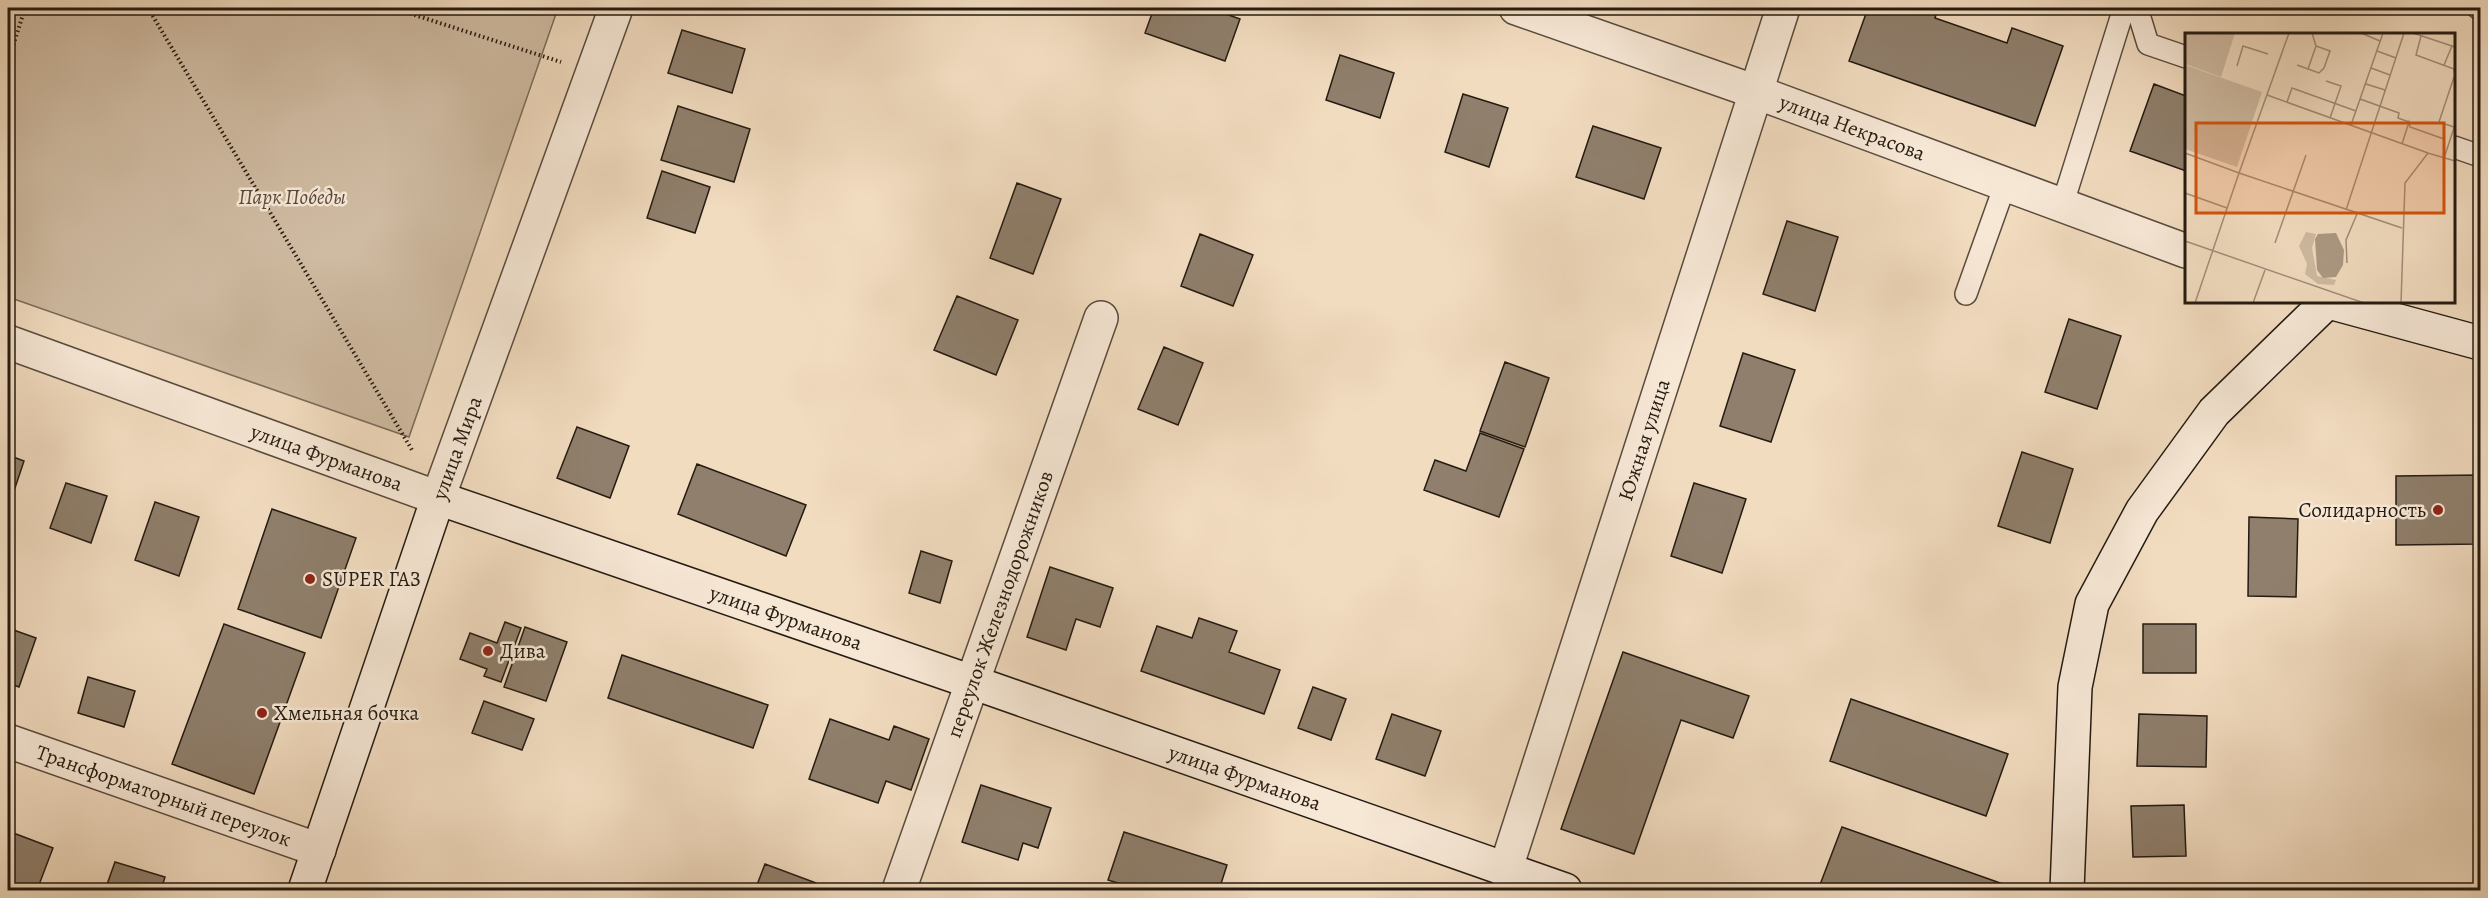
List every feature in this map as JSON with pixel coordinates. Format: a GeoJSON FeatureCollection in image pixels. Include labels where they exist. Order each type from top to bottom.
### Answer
{"type":"FeatureCollection","features":[{"type":"Feature","properties":{"kind":"street","name":"улица Мира"},"geometry":{"type":"LineString","coordinates":[[305,891],[438,498],[616,8]]}},
{"type":"Feature","properties":{"kind":"street","name":"улица Некрасова"},"geometry":{"type":"LineString","coordinates":[[1516,8],[1558,15],[1756,92],[2185,250]]}},
{"type":"Feature","properties":{"kind":"street","name":"Южная улица"},"geometry":{"type":"LineString","coordinates":[[1505,871],[1784,8]]}},
{"type":"Feature","properties":{"kind":"street"},"geometry":{"type":"LineString","coordinates":[[2067,891],[2075,687],[2092,604],[2142,511],[2214,412],[2327,303]]}},
{"type":"Feature","properties":{"kind":"street"},"geometry":{"type":"LineString","coordinates":[[2332,303],[2481,343]]}},
{"type":"Feature","properties":{"kind":"street","name":"переулок Железнодорожников"},"geometry":{"type":"LineString","coordinates":[[899,891],[1101,318]]}},
{"type":"Feature","properties":{"kind":"street","name":"улица Фурманова"},"geometry":{"type":"LineString","coordinates":[[8,342],[438,498],[972,682],[1565,891]]}},
{"type":"Feature","properties":{"kind":"street","name":"Трансформаторный переулок"},"geometry":{"type":"LineString","coordinates":[[8,741],[319,850]]}},
{"type":"Feature","properties":{"kind":"lane"},"geometry":{"type":"LineString","coordinates":[[2062,206],[2124,8]]}},
{"type":"Feature","properties":{"kind":"lane"},"geometry":{"type":"LineString","coordinates":[[2137,8],[2148,44],[2185,56]]}},
{"type":"Feature","properties":{"kind":"lane"},"geometry":{"type":"LineString","coordinates":[[2455,147],[2481,156]]}},
{"type":"Feature","properties":{"kind":"lane"},"geometry":{"type":"LineString","coordinates":[[1966,294],[2005,184]]}},
{"type":"Feature","properties":{"kind":"path"},"geometry":{"type":"LineString","coordinates":[[8,62],[25,8]]}},
{"type":"Feature","properties":{"kind":"path"},"geometry":{"type":"LineString","coordinates":[[148,8],[416,457]]}},
{"type":"Feature","properties":{"kind":"path"},"geometry":{"type":"LineString","coordinates":[[393,8],[593,73]]}},
{"type":"Feature","properties":{"kind":"green space","name":"Парк Победы"},"geometry":{"type":"Polygon","coordinates":[[[8,8],[558,8],[409,437],[8,297],[8,8]]]}},
{"type":"Feature","properties":{"kind":"building"},"geometry":{"type":"Polygon","coordinates":[[[1154,8],[1209,8],[1240,19],[1225,61],[1145,33],[1154,8]]]}},
{"type":"Feature","properties":{"kind":"building"},"geometry":{"type":"Polygon","coordinates":[[[1868,8],[1938,8],[1935,18],[2007,43],[2012,28],[2063,46],[2035,126],[1849,61],[1868,8]]]}},
{"type":"Feature","properties":{"kind":"building"},"geometry":{"type":"Polygon","coordinates":[[[682,30],[745,49],[732,93],[668,73],[682,30]]]}},
{"type":"Feature","properties":{"kind":"building"},"geometry":{"type":"Polygon","coordinates":[[[1340,55],[1394,73],[1380,118],[1326,100],[1340,55]]]}},
{"type":"Feature","properties":{"kind":"building"},"geometry":{"type":"Polygon","coordinates":[[[2154,84],[2185,96],[2185,171],[2130,151],[2154,84]]]}},
{"type":"Feature","properties":{"kind":"building"},"geometry":{"type":"Polygon","coordinates":[[[1463,94],[1508,108],[1489,167],[1445,152],[1463,94]]]}},
{"type":"Feature","properties":{"kind":"building"},"geometry":{"type":"Polygon","coordinates":[[[678,106],[750,129],[734,182],[661,160],[678,106]]]}},
{"type":"Feature","properties":{"kind":"building"},"geometry":{"type":"Polygon","coordinates":[[[1593,126],[1661,148],[1644,199],[1576,177],[1593,126]]]}},
{"type":"Feature","properties":{"kind":"building"},"geometry":{"type":"Polygon","coordinates":[[[662,171],[710,187],[695,233],[647,218],[662,171]]]}},
{"type":"Feature","properties":{"kind":"building"},"geometry":{"type":"Polygon","coordinates":[[[1017,183],[1061,199],[1033,274],[990,258],[1017,183]]]}},
{"type":"Feature","properties":{"kind":"building"},"geometry":{"type":"Polygon","coordinates":[[[1787,221],[1838,237],[1815,311],[1763,294],[1787,221]]]}},
{"type":"Feature","properties":{"kind":"building"},"geometry":{"type":"Polygon","coordinates":[[[1200,234],[1253,255],[1233,306],[1181,286],[1200,234]]]}},
{"type":"Feature","properties":{"kind":"building"},"geometry":{"type":"Polygon","coordinates":[[[957,296],[1018,320],[996,375],[934,350],[957,296]]]}},
{"type":"Feature","properties":{"kind":"building"},"geometry":{"type":"Polygon","coordinates":[[[2069,319],[2121,336],[2097,409],[2045,392],[2069,319]]]}},
{"type":"Feature","properties":{"kind":"building"},"geometry":{"type":"Polygon","coordinates":[[[1164,347],[1203,363],[1178,425],[1138,409],[1164,347]]]}},
{"type":"Feature","properties":{"kind":"building"},"geometry":{"type":"Polygon","coordinates":[[[1743,353],[1795,370],[1771,442],[1720,426],[1743,353]]]}},
{"type":"Feature","properties":{"kind":"building"},"geometry":{"type":"Polygon","coordinates":[[[1505,362],[1549,378],[1525,447],[1480,431],[1505,362]]]}},
{"type":"Feature","properties":{"kind":"building"},"geometry":{"type":"Polygon","coordinates":[[[577,427],[629,446],[610,498],[557,478],[577,427]]]}},
{"type":"Feature","properties":{"kind":"building"},"geometry":{"type":"Polygon","coordinates":[[[1480,433],[1524,449],[1499,517],[1424,490],[1435,460],[1466,471],[1480,433]]]}},
{"type":"Feature","properties":{"kind":"building"},"geometry":{"type":"Polygon","coordinates":[[[2022,452],[2073,469],[2050,543],[1998,526],[2022,452]]]}},
{"type":"Feature","properties":{"kind":"building"},"geometry":{"type":"Polygon","coordinates":[[[8,455],[24,461],[8,509],[8,455]]]}},
{"type":"Feature","properties":{"kind":"building"},"geometry":{"type":"Polygon","coordinates":[[[697,464],[806,505],[786,556],[678,514],[697,464]]]}},
{"type":"Feature","properties":{"kind":"building","name":"Солидарность"},"geometry":{"type":"Polygon","coordinates":[[[2480,475],[2480,544],[2396,545],[2396,476],[2480,475]]]}},
{"type":"Feature","properties":{"kind":"building"},"geometry":{"type":"Polygon","coordinates":[[[66,483],[107,496],[91,543],[50,528],[66,483]]]}},
{"type":"Feature","properties":{"kind":"building"},"geometry":{"type":"Polygon","coordinates":[[[1694,483],[1746,499],[1722,573],[1671,556],[1694,483]]]}},
{"type":"Feature","properties":{"kind":"building"},"geometry":{"type":"Polygon","coordinates":[[[155,502],[199,517],[179,576],[135,560],[155,502]]]}},
{"type":"Feature","properties":{"kind":"building"},"geometry":{"type":"Polygon","coordinates":[[[272,509],[356,538],[321,638],[238,609],[272,509]]]}},
{"type":"Feature","properties":{"kind":"building"},"geometry":{"type":"Polygon","coordinates":[[[2249,517],[2298,519],[2296,597],[2248,596],[2249,517]]]}},
{"type":"Feature","properties":{"kind":"building"},"geometry":{"type":"Polygon","coordinates":[[[921,551],[952,561],[940,603],[909,593],[921,551]]]}},
{"type":"Feature","properties":{"kind":"building"},"geometry":{"type":"Polygon","coordinates":[[[1050,567],[1113,588],[1100,627],[1076,619],[1066,650],[1027,637],[1050,567]]]}},
{"type":"Feature","properties":{"kind":"building"},"geometry":{"type":"Polygon","coordinates":[[[1199,618],[1237,631],[1229,652],[1280,670],[1264,714],[1141,671],[1157,626],[1192,638],[1199,618]]]}},
{"type":"Feature","properties":{"kind":"building","name":"Дива"},"geometry":{"type":"Polygon","coordinates":[[[505,622],[521,628],[501,682],[484,676],[487,669],[460,659],[470,633],[497,643],[505,622]]]}},
{"type":"Feature","properties":{"kind":"building"},"geometry":{"type":"Polygon","coordinates":[[[224,624],[305,653],[254,794],[172,764],[224,624]]]}},
{"type":"Feature","properties":{"kind":"building"},"geometry":{"type":"Polygon","coordinates":[[[2143,624],[2196,624],[2196,673],[2143,673],[2143,624]]]}},
{"type":"Feature","properties":{"kind":"building"},"geometry":{"type":"Polygon","coordinates":[[[525,627],[567,642],[546,701],[504,687],[525,627]]]}},
{"type":"Feature","properties":{"kind":"building"},"geometry":{"type":"Polygon","coordinates":[[[8,628],[36,638],[19,687],[8,683],[8,628]]]}},
{"type":"Feature","properties":{"kind":"building"},"geometry":{"type":"Polygon","coordinates":[[[1623,652],[1749,696],[1733,738],[1681,720],[1634,854],[1561,829],[1623,652]]]}},
{"type":"Feature","properties":{"kind":"building"},"geometry":{"type":"Polygon","coordinates":[[[622,655],[768,705],[753,748],[608,698],[622,655]]]}},
{"type":"Feature","properties":{"kind":"building"},"geometry":{"type":"Polygon","coordinates":[[[88,677],[135,691],[124,727],[78,713],[88,677]]]}},
{"type":"Feature","properties":{"kind":"building"},"geometry":{"type":"Polygon","coordinates":[[[1313,687],[1346,699],[1331,740],[1298,728],[1313,687]]]}},
{"type":"Feature","properties":{"kind":"building"},"geometry":{"type":"Polygon","coordinates":[[[1851,699],[2008,754],[1986,816],[1830,761],[1851,699]]]}},
{"type":"Feature","properties":{"kind":"building"},"geometry":{"type":"Polygon","coordinates":[[[484,701],[534,719],[522,750],[472,733],[484,701]]]}},
{"type":"Feature","properties":{"kind":"building"},"geometry":{"type":"Polygon","coordinates":[[[1392,714],[1441,731],[1425,776],[1376,759],[1392,714]]]}},
{"type":"Feature","properties":{"kind":"building"},"geometry":{"type":"Polygon","coordinates":[[[2139,714],[2207,716],[2206,767],[2137,766],[2139,714]]]}},
{"type":"Feature","properties":{"kind":"building"},"geometry":{"type":"Polygon","coordinates":[[[830,719],[889,740],[894,726],[929,739],[911,790],[886,781],[878,803],[809,779],[830,719]]]}},
{"type":"Feature","properties":{"kind":"building"},"geometry":{"type":"Polygon","coordinates":[[[981,785],[1051,808],[1038,848],[1023,843],[1018,860],[962,842],[981,785]]]}},
{"type":"Feature","properties":{"kind":"building"},"geometry":{"type":"Polygon","coordinates":[[[2184,805],[2186,856],[2133,857],[2131,806],[2184,805]]]}},
{"type":"Feature","properties":{"kind":"building"},"geometry":{"type":"Polygon","coordinates":[[[1842,827],[2003,884],[2001,890],[1818,890],[1842,827]]]}},
{"type":"Feature","properties":{"kind":"building"},"geometry":{"type":"Polygon","coordinates":[[[8,831],[53,848],[37,890],[16,890],[8,887],[8,831]]]}},
{"type":"Feature","properties":{"kind":"building"},"geometry":{"type":"Polygon","coordinates":[[[1124,832],[1227,865],[1219,890],[1140,890],[1108,880],[1124,832]]]}},
{"type":"Feature","properties":{"kind":"building"},"geometry":{"type":"Polygon","coordinates":[[[115,862],[165,877],[161,890],[105,890],[115,862]]]}},
{"type":"Feature","properties":{"kind":"building"},"geometry":{"type":"Polygon","coordinates":[[[765,864],[816,883],[814,890],[755,890],[765,864]]]}},
{"type":"Feature","properties":{"kind":"place","name":"Солидарность"},"geometry":{"type":"Point","coordinates":[2438,510]}},
{"type":"Feature","properties":{"kind":"place","name":"SUPER ГАЗ"},"geometry":{"type":"Point","coordinates":[310,579]}},
{"type":"Feature","properties":{"kind":"place","name":"Дива"},"geometry":{"type":"Point","coordinates":[488,651]}},
{"type":"Feature","properties":{"kind":"place","name":"Хмельная бочка"},"geometry":{"type":"Point","coordinates":[262,713]}}]}
